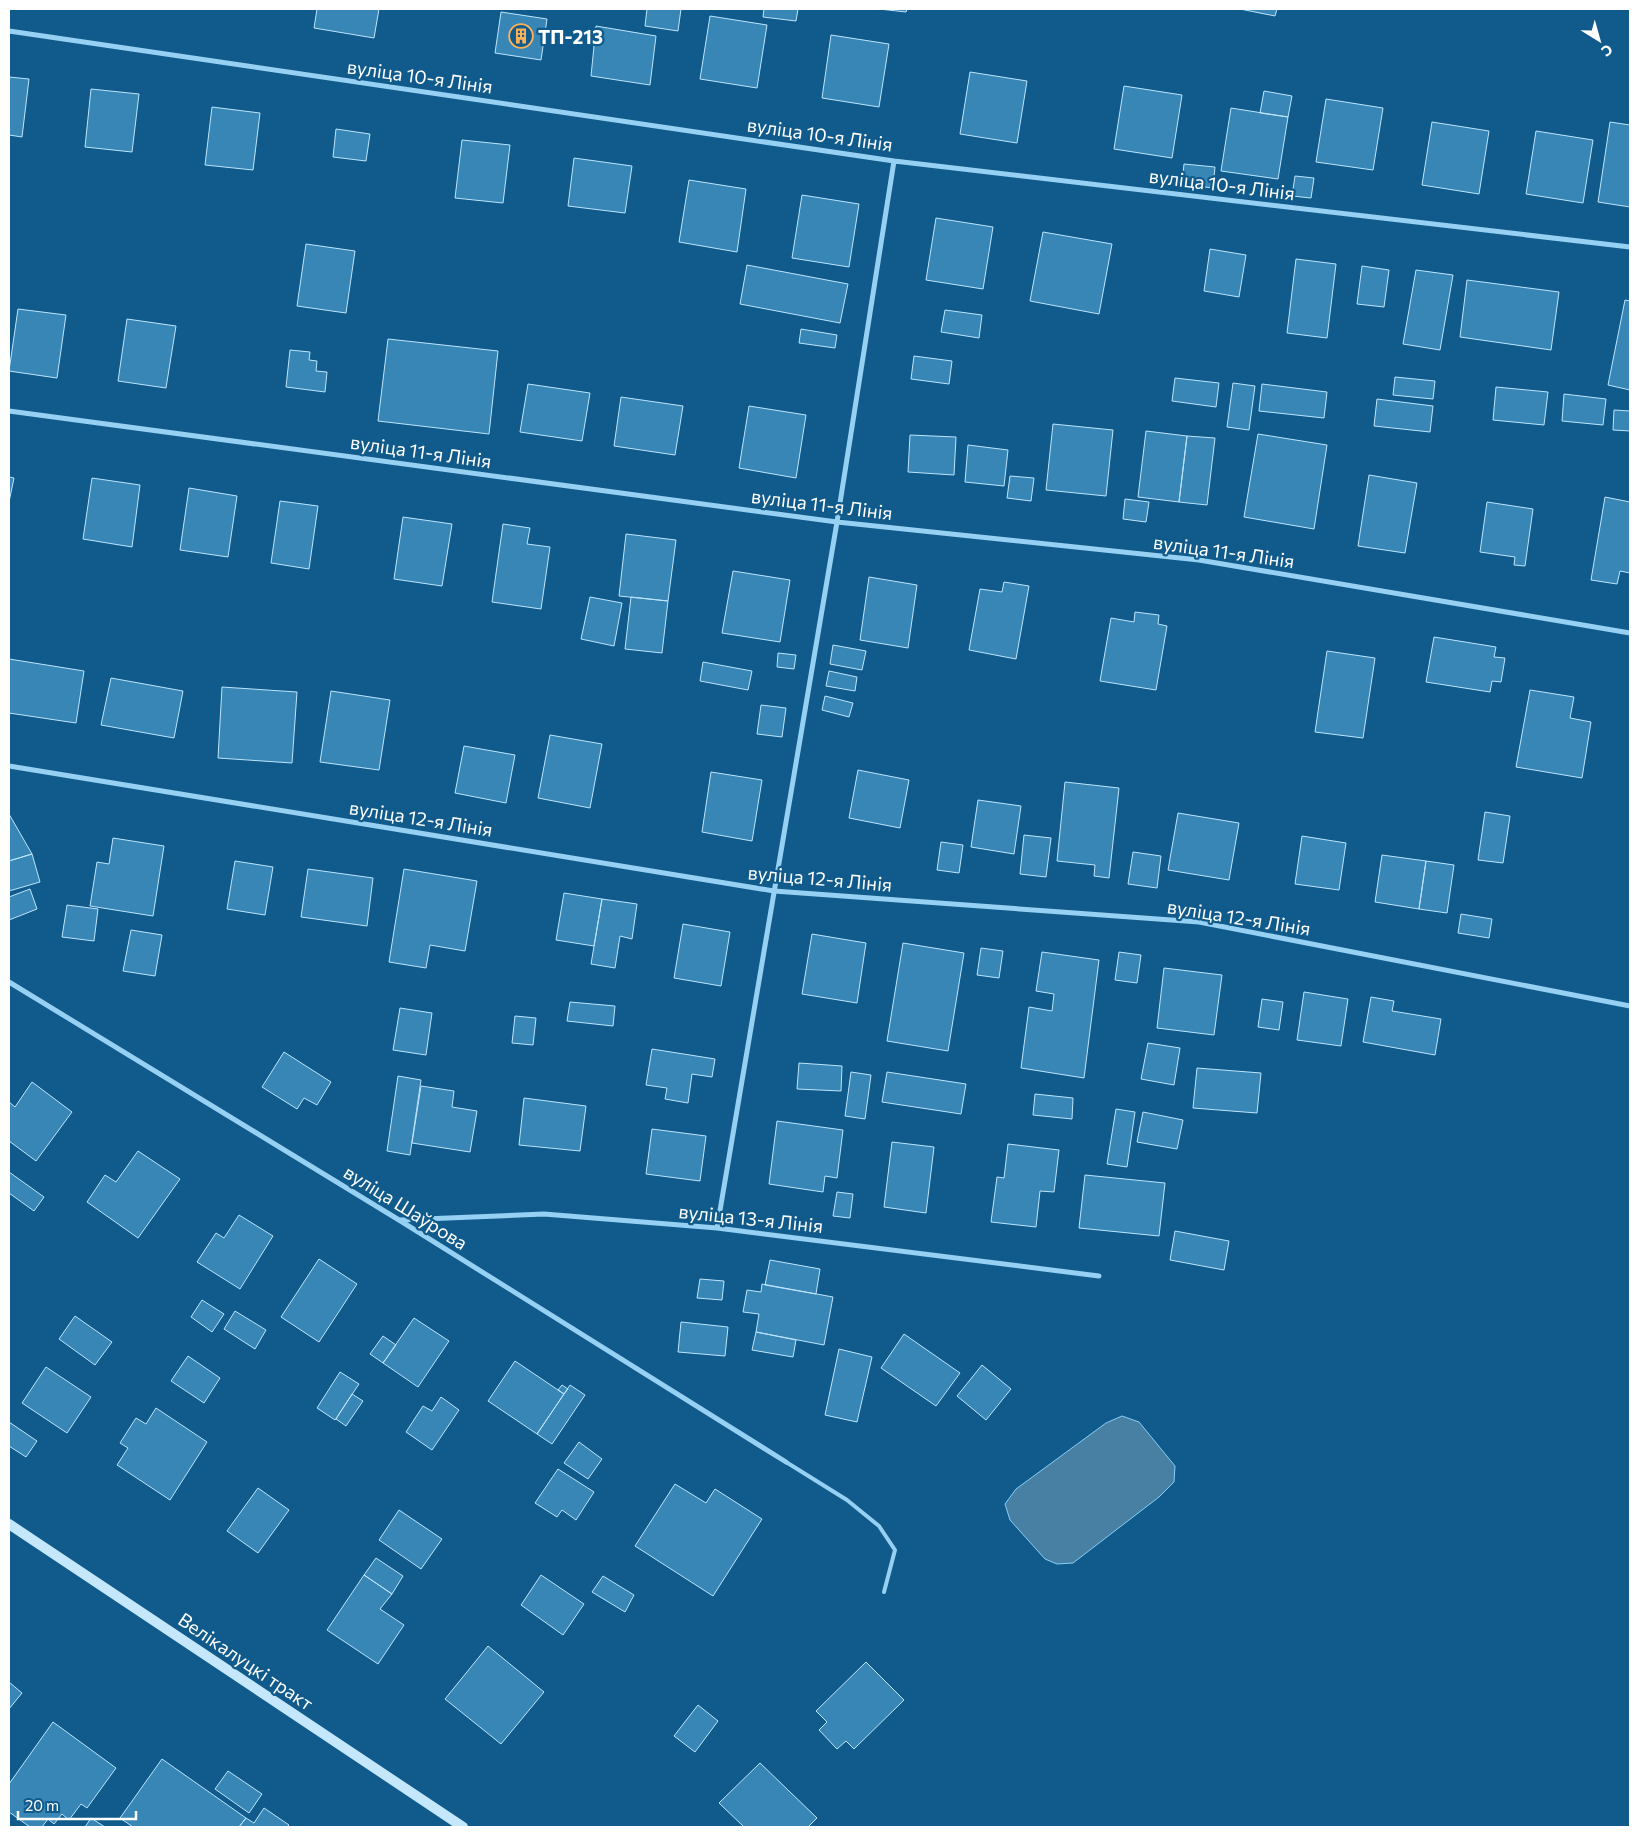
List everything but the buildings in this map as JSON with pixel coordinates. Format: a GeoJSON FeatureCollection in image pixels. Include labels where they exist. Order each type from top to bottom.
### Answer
{"type":"FeatureCollection","features":[{"type":"Feature","properties":{"kind":"street","name":"вуліца 10-я Лінія"},"geometry":{"type":"LineString","coordinates":[[9,31],[894,160],[1630,247]]}},
{"type":"Feature","properties":{"kind":"street"},"geometry":{"type":"LineString","coordinates":[[717,1228],[837,522],[894,160]]}},
{"type":"Feature","properties":{"kind":"street","name":"вуліца 11-я Лінія"},"geometry":{"type":"LineString","coordinates":[[9,411],[837,522],[1199,560],[1630,633]]}},
{"type":"Feature","properties":{"kind":"street","name":"вуліца 12-я Лінія"},"geometry":{"type":"LineString","coordinates":[[9,766],[774,891],[1199,922],[1630,1006]]}},
{"type":"Feature","properties":{"kind":"street","name":"вуліца Шаўрова"},"geometry":{"type":"LineString","coordinates":[[9,982],[399,1220],[786,1462]]}},
{"type":"Feature","properties":{"kind":"street","name":"вуліца 13-я Лінія"},"geometry":{"type":"LineString","coordinates":[[399,1220],[544,1214],[717,1228],[1099,1276]]}},
{"type":"Feature","properties":{"kind":"street","name":"Велікалуцкі тракт"},"geometry":{"type":"LineString","coordinates":[[9,1524],[464,1827]]}},
{"type":"Feature","properties":{"kind":"lane"},"geometry":{"type":"LineString","coordinates":[[786,1462],[847,1500],[879,1526],[895,1550],[884,1592]]}},
{"type":"Feature","properties":{"kind":"water"},"geometry":{"type":"Polygon","coordinates":[[[1122,1416],[1139,1422],[1175,1466],[1174,1482],[1159,1497],[1073,1563],[1057,1564],[1045,1559],[1010,1520],[1005,1504],[1016,1489],[1106,1423],[1122,1416]]]}},
{"type":"Feature","properties":{"kind":"place","name":"ТП-213"},"geometry":{"type":"Point","coordinates":[521,36]}}]}
